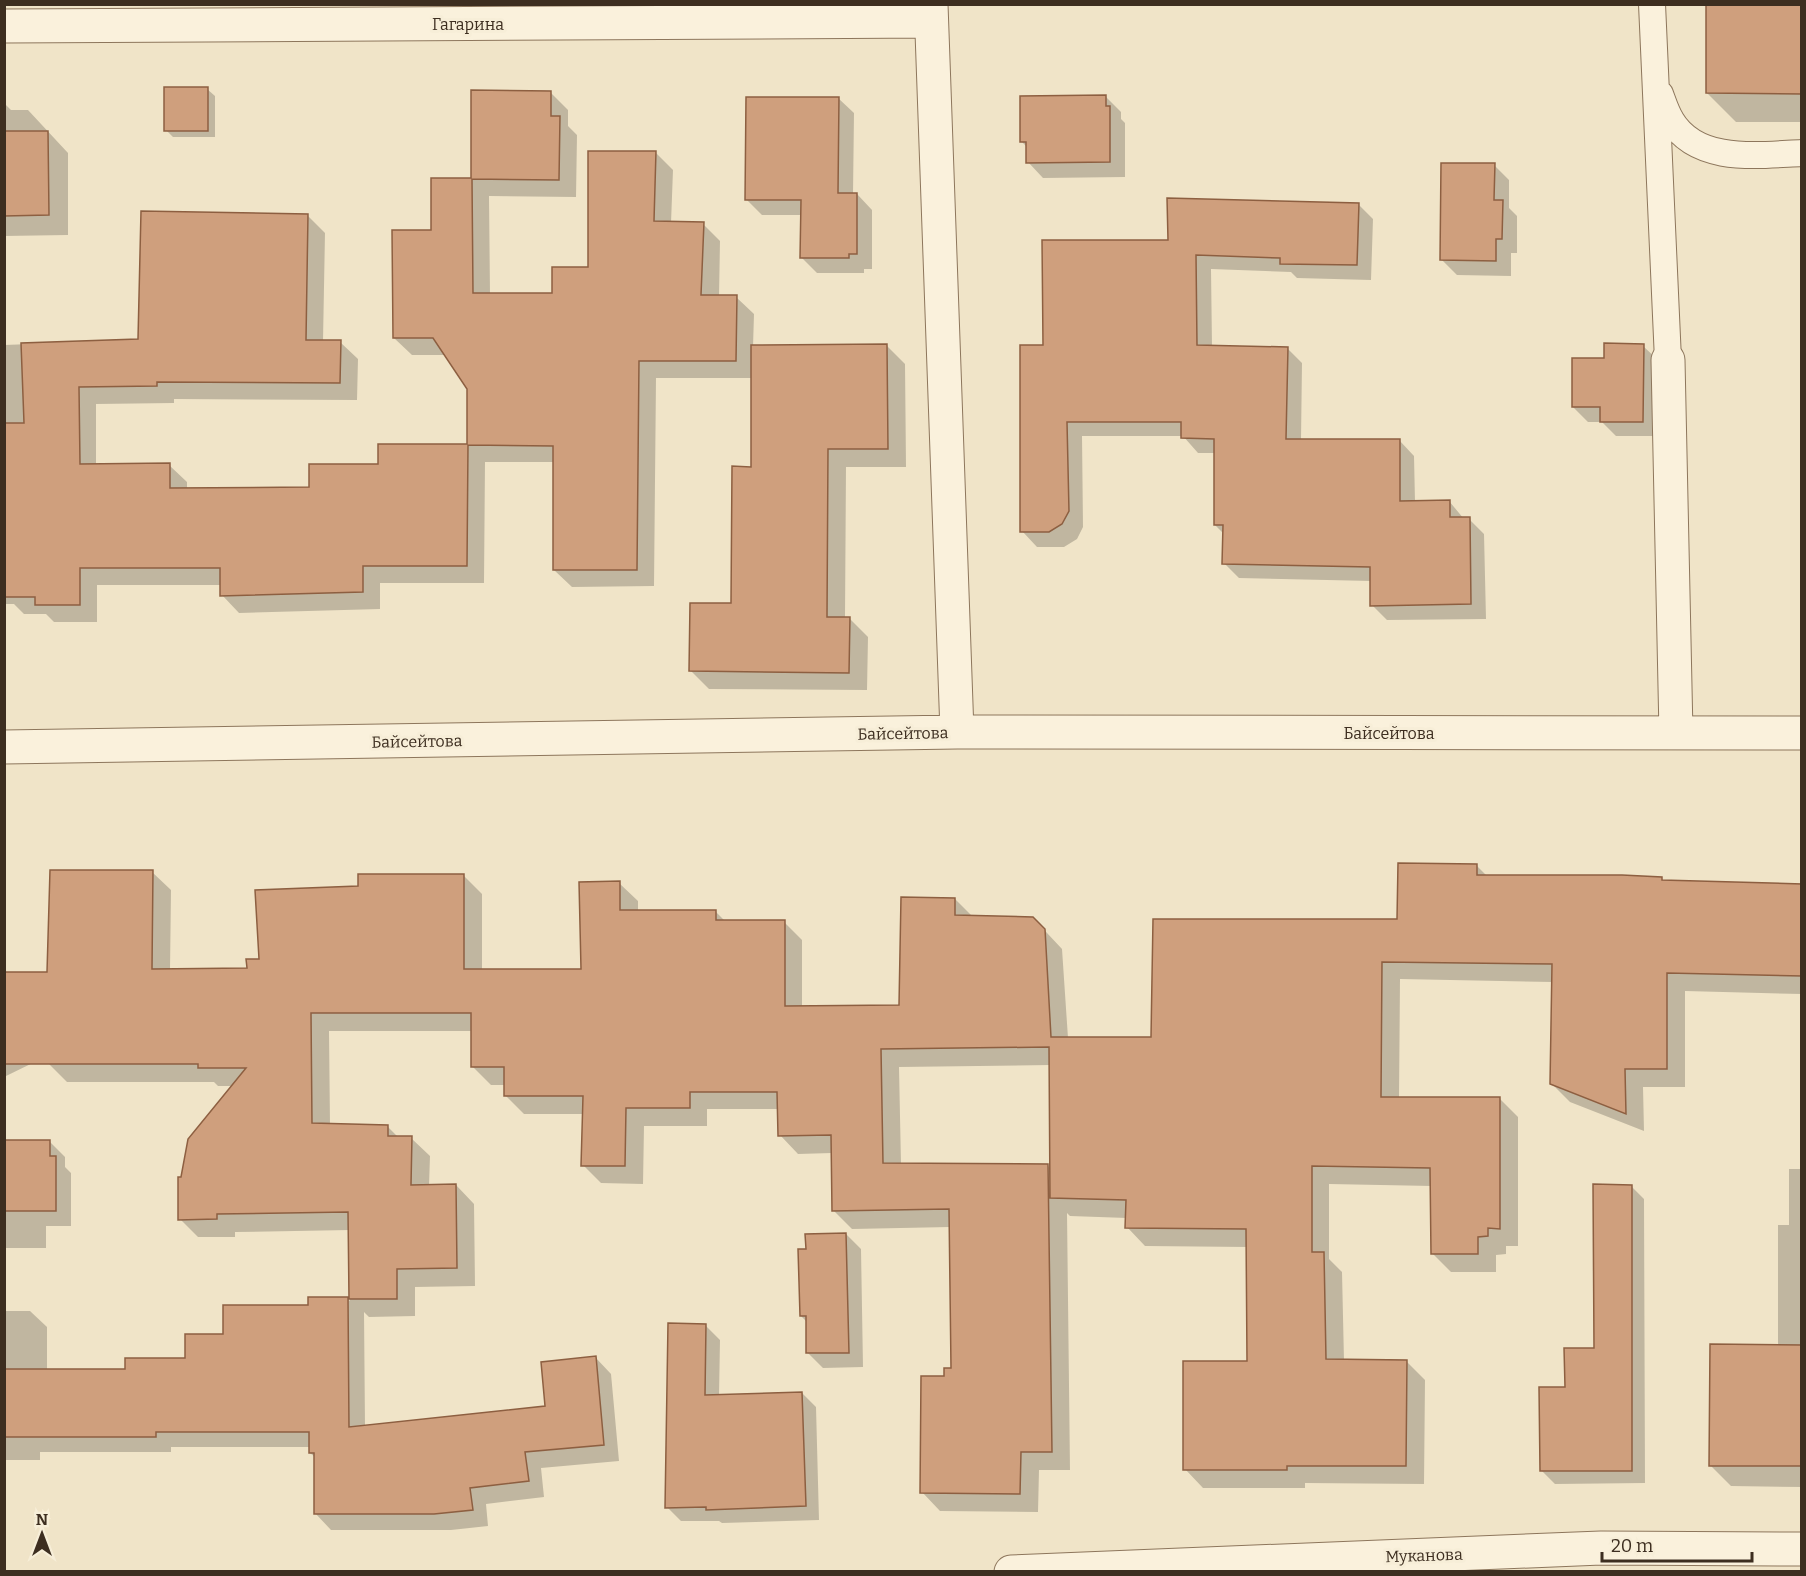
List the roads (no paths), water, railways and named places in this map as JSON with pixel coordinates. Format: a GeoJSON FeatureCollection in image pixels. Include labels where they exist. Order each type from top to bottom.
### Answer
{"type":"FeatureCollection","features":[{"type":"Feature","properties":{"kind":"street","name":"Гагарина"},"geometry":{"type":"LineString","coordinates":[[4,26],[931,13]]}},
{"type":"Feature","properties":{"kind":"street"},"geometry":{"type":"LineString","coordinates":[[931,13],[957,732]]}},
{"type":"Feature","properties":{"kind":"street"},"geometry":{"type":"LineString","coordinates":[[1668,360],[1676,733]]}},
{"type":"Feature","properties":{"kind":"street","name":"Байсейтова"},"geometry":{"type":"LineString","coordinates":[[4,747],[957,732],[1802,733]]}},
{"type":"Feature","properties":{"kind":"street","name":"Муканова"},"geometry":{"type":"LineString","coordinates":[[1011,1572],[1601,1548],[1802,1549]]}},
{"type":"Feature","properties":{"kind":"lane"},"geometry":{"type":"LineString","coordinates":[[1653,4],[1668,360]]}},
{"type":"Feature","properties":{"kind":"lane"},"geometry":{"type":"LineString","coordinates":[[1655,82],[1672,122],[1697,146],[1741,156],[1802,153]]}}]}
